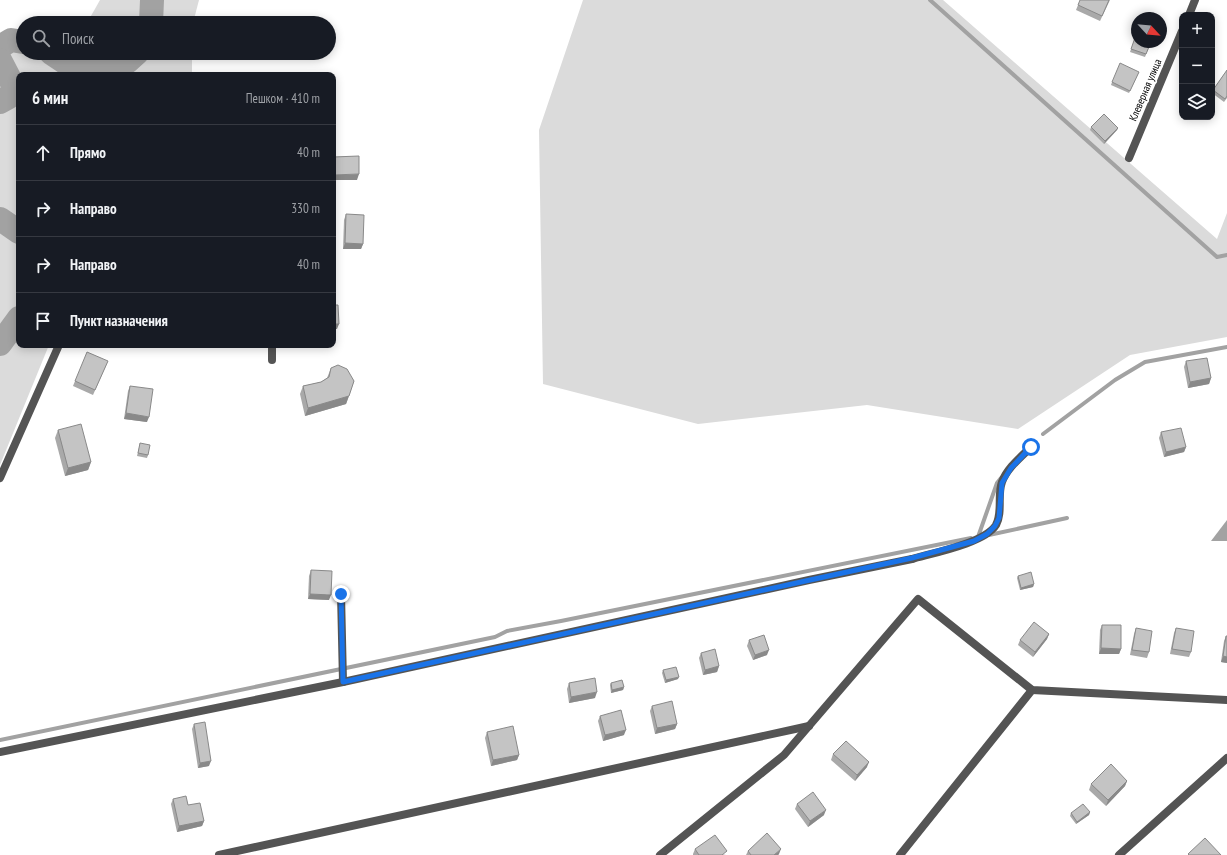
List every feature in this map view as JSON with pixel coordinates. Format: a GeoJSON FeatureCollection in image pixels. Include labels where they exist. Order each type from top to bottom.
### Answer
{"type":"FeatureCollection","features":[{"type":"Feature","properties":{"kind":"street"},"geometry":{"type":"LineString","coordinates":[[1190,12],[1195,0]]}},
{"type":"Feature","properties":{"kind":"street","name":"Клеверная улица"},"geometry":{"type":"LineString","coordinates":[[1129,158],[1179,38]]}},
{"type":"Feature","properties":{"kind":"street"},"geometry":{"type":"LineString","coordinates":[[0,478],[58,348]]}},
{"type":"Feature","properties":{"kind":"street"},"geometry":{"type":"LineString","coordinates":[[272,348],[272,360]]}},
{"type":"Feature","properties":{"kind":"street"},"geometry":{"type":"LineString","coordinates":[[0,752],[343,682],[912,558],[974,541],[987,534],[995,526],[999,518],[1002,483],[1011,468],[1031,447]]}},
{"type":"Feature","properties":{"kind":"street"},"geometry":{"type":"LineString","coordinates":[[341,594],[343,682]]}},
{"type":"Feature","properties":{"kind":"street"},"geometry":{"type":"LineString","coordinates":[[660,855],[784,755],[918,599],[1032,690],[1227,700]]}},
{"type":"Feature","properties":{"kind":"street"},"geometry":{"type":"LineString","coordinates":[[900,855],[1032,690]]}},
{"type":"Feature","properties":{"kind":"street"},"geometry":{"type":"LineString","coordinates":[[219,855],[809,726]]}},
{"type":"Feature","properties":{"kind":"street"},"geometry":{"type":"LineString","coordinates":[[1119,855],[1227,758]]}},
{"type":"Feature","properties":{"kind":"shaded area"},"geometry":{"type":"Polygon","coordinates":[[[100,0],[199,0],[195,16],[91,16],[100,0]]]}},
{"type":"Feature","properties":{"kind":"shaded area"},"geometry":{"type":"Polygon","coordinates":[[[583,0],[943,0],[1217,239],[1227,213],[1227,337],[1130,355],[1018,429],[867,405],[698,424],[543,384],[539,130],[583,0]]]}},
{"type":"Feature","properties":{"kind":"shaded area"},"geometry":{"type":"Polygon","coordinates":[[[16,33],[16,60],[192,60],[192,72],[16,72],[16,348],[48,348],[0,465],[0,34],[16,33]]]}},
{"type":"Feature","properties":{"kind":"shaded area"},"geometry":{"type":"Polygon","coordinates":[[[1227,520],[1227,541],[1211,541],[1227,520]]]}},
{"type":"Feature","properties":{"kind":"building"},"geometry":{"type":"Polygon","coordinates":[[[1080,0],[1109,0],[1102,16],[1078,5],[1080,0]]]}},
{"type":"Feature","properties":{"kind":"building"},"geometry":{"type":"Polygon","coordinates":[[[1131,48],[1148,48],[1146,54],[1131,48]]]}},
{"type":"Feature","properties":{"kind":"building"},"geometry":{"type":"Polygon","coordinates":[[[1120,63],[1139,72],[1130,91],[1112,82],[1120,63]]]}},
{"type":"Feature","properties":{"kind":"building"},"geometry":{"type":"Polygon","coordinates":[[[1227,70],[1227,96],[1225,99],[1215,92],[1215,87],[1227,70]]]}},
{"type":"Feature","properties":{"kind":"building"},"geometry":{"type":"Polygon","coordinates":[[[1104,114],[1118,128],[1105,141],[1091,127],[1104,114]]]}},
{"type":"Feature","properties":{"kind":"building"},"geometry":{"type":"Polygon","coordinates":[[[359,156],[359,174],[336,175],[336,157],[359,156]]]}},
{"type":"Feature","properties":{"kind":"building"},"geometry":{"type":"Polygon","coordinates":[[[346,214],[364,215],[363,244],[345,243],[346,214]]]}},
{"type":"Feature","properties":{"kind":"building"},"geometry":{"type":"Polygon","coordinates":[[[336,305],[338,305],[339,324],[336,324],[336,305]]]}},
{"type":"Feature","properties":{"kind":"building"},"geometry":{"type":"Polygon","coordinates":[[[87,352],[108,361],[95,390],[75,381],[87,352]]]}},
{"type":"Feature","properties":{"kind":"building"},"geometry":{"type":"Polygon","coordinates":[[[1207,358],[1211,378],[1190,382],[1186,361],[1207,358]]]}},
{"type":"Feature","properties":{"kind":"building"},"geometry":{"type":"Polygon","coordinates":[[[338,365],[347,369],[354,381],[349,396],[308,408],[303,386],[321,382],[329,377],[331,368],[338,365]]]}},
{"type":"Feature","properties":{"kind":"building"},"geometry":{"type":"Polygon","coordinates":[[[130,386],[153,389],[149,417],[126,413],[130,386]]]}},
{"type":"Feature","properties":{"kind":"building"},"geometry":{"type":"Polygon","coordinates":[[[81,424],[91,462],[68,468],[58,430],[81,424]]]}},
{"type":"Feature","properties":{"kind":"building"},"geometry":{"type":"Polygon","coordinates":[[[1181,428],[1186,447],[1166,452],[1161,432],[1181,428]]]}},
{"type":"Feature","properties":{"kind":"building"},"geometry":{"type":"Polygon","coordinates":[[[140,443],[150,445],[148,455],[138,453],[140,443]]]}},
{"type":"Feature","properties":{"kind":"building"},"geometry":{"type":"Polygon","coordinates":[[[311,570],[332,571],[331,595],[310,594],[311,570]]]}},
{"type":"Feature","properties":{"kind":"building"},"geometry":{"type":"Polygon","coordinates":[[[1031,572],[1034,584],[1021,588],[1018,576],[1031,572]]]}},
{"type":"Feature","properties":{"kind":"building"},"geometry":{"type":"Polygon","coordinates":[[[1034,622],[1049,634],[1035,652],[1020,640],[1034,622]]]}},
{"type":"Feature","properties":{"kind":"building"},"geometry":{"type":"Polygon","coordinates":[[[1102,625],[1121,625],[1121,649],[1101,648],[1102,625]]]}},
{"type":"Feature","properties":{"kind":"building"},"geometry":{"type":"Polygon","coordinates":[[[1136,628],[1152,631],[1149,652],[1132,650],[1136,628]]]}},
{"type":"Feature","properties":{"kind":"building"},"geometry":{"type":"Polygon","coordinates":[[[1176,628],[1194,631],[1191,652],[1172,649],[1176,628]]]}},
{"type":"Feature","properties":{"kind":"building"},"geometry":{"type":"Polygon","coordinates":[[[764,635],[769,650],[755,655],[749,640],[764,635]]]}},
{"type":"Feature","properties":{"kind":"building"},"geometry":{"type":"Polygon","coordinates":[[[1227,636],[1227,657],[1223,656],[1227,636]]]}},
{"type":"Feature","properties":{"kind":"building"},"geometry":{"type":"Polygon","coordinates":[[[715,649],[719,666],[705,670],[701,653],[715,649]]]}},
{"type":"Feature","properties":{"kind":"building"},"geometry":{"type":"Polygon","coordinates":[[[676,667],[679,677],[666,680],[663,670],[676,667]]]}},
{"type":"Feature","properties":{"kind":"building"},"geometry":{"type":"Polygon","coordinates":[[[595,678],[597,692],[571,697],[569,683],[595,678]]]}},
{"type":"Feature","properties":{"kind":"building"},"geometry":{"type":"Polygon","coordinates":[[[622,680],[624,687],[612,690],[611,683],[622,680]]]}},
{"type":"Feature","properties":{"kind":"building"},"geometry":{"type":"Polygon","coordinates":[[[672,701],[677,724],[657,728],[652,706],[672,701]]]}},
{"type":"Feature","properties":{"kind":"building"},"geometry":{"type":"Polygon","coordinates":[[[621,710],[626,730],[605,735],[600,716],[621,710]]]}},
{"type":"Feature","properties":{"kind":"building"},"geometry":{"type":"Polygon","coordinates":[[[205,722],[211,761],[200,763],[194,724],[205,722]]]}},
{"type":"Feature","properties":{"kind":"building"},"geometry":{"type":"Polygon","coordinates":[[[513,726],[519,755],[493,760],[487,732],[513,726]]]}},
{"type":"Feature","properties":{"kind":"building"},"geometry":{"type":"Polygon","coordinates":[[[846,741],[869,762],[857,775],[833,754],[846,741]]]}},
{"type":"Feature","properties":{"kind":"building"},"geometry":{"type":"Polygon","coordinates":[[[1111,764],[1127,781],[1108,800],[1091,784],[1111,764]]]}},
{"type":"Feature","properties":{"kind":"building"},"geometry":{"type":"Polygon","coordinates":[[[813,792],[826,810],[810,821],[797,804],[813,792]]]}},
{"type":"Feature","properties":{"kind":"building"},"geometry":{"type":"Polygon","coordinates":[[[186,796],[188,805],[200,803],[204,821],[179,826],[173,799],[186,796]]]}},
{"type":"Feature","properties":{"kind":"building"},"geometry":{"type":"Polygon","coordinates":[[[1083,804],[1090,812],[1077,822],[1071,813],[1083,804]]]}},
{"type":"Feature","properties":{"kind":"building"},"geometry":{"type":"Polygon","coordinates":[[[767,833],[781,849],[774,855],[751,855],[748,851],[767,833]]]}},
{"type":"Feature","properties":{"kind":"building"},"geometry":{"type":"Polygon","coordinates":[[[715,835],[727,851],[722,855],[699,855],[695,849],[715,835]]]}},
{"type":"Feature","properties":{"kind":"building"},"geometry":{"type":"Polygon","coordinates":[[[1205,838],[1221,855],[1188,854],[1205,838]]]}},
{"type":"Feature","properties":{"kind":"waterway"},"geometry":{"type":"LineString","coordinates":[[151,16],[152,0]]}},
{"type":"Feature","properties":{"kind":"waterway"},"geometry":{"type":"LineString","coordinates":[[930,0],[1217,257],[1227,255]]}},
{"type":"Feature","properties":{"kind":"waterway"},"geometry":{"type":"LineString","coordinates":[[0,47],[11,40],[16,41]]}},
{"type":"Feature","properties":{"kind":"waterway"},"geometry":{"type":"LineString","coordinates":[[0,60],[14,87],[9,97],[0,102]]}},
{"type":"Feature","properties":{"kind":"waterway"},"geometry":{"type":"LineString","coordinates":[[62,60],[69,65],[96,71],[127,62],[129,60]]}},
{"type":"Feature","properties":{"kind":"waterway"},"geometry":{"type":"LineString","coordinates":[[0,219],[16,230]]}},
{"type":"Feature","properties":{"kind":"waterway"},"geometry":{"type":"LineString","coordinates":[[0,344],[16,322]]}},
{"type":"Feature","properties":{"kind":"waterway"},"geometry":{"type":"LineString","coordinates":[[1043,434],[1115,380],[1145,362],[1227,347]]}},
{"type":"Feature","properties":{"kind":"waterway"},"geometry":{"type":"LineString","coordinates":[[978,537],[997,483],[1001,478]]}},
{"type":"Feature","properties":{"kind":"waterway"},"geometry":{"type":"LineString","coordinates":[[989,535],[1067,518]]}},
{"type":"Feature","properties":{"kind":"waterway"},"geometry":{"type":"LineString","coordinates":[[0,740],[495,637],[507,631],[971,538]]}},
{"type":"Feature","properties":{"kind":"route"},"geometry":{"type":"LineString","coordinates":[[341,594],[343,682],[912,558],[974,541],[987,534],[995,526],[999,518],[1002,483],[1011,468],[1031,447]]}}]}
